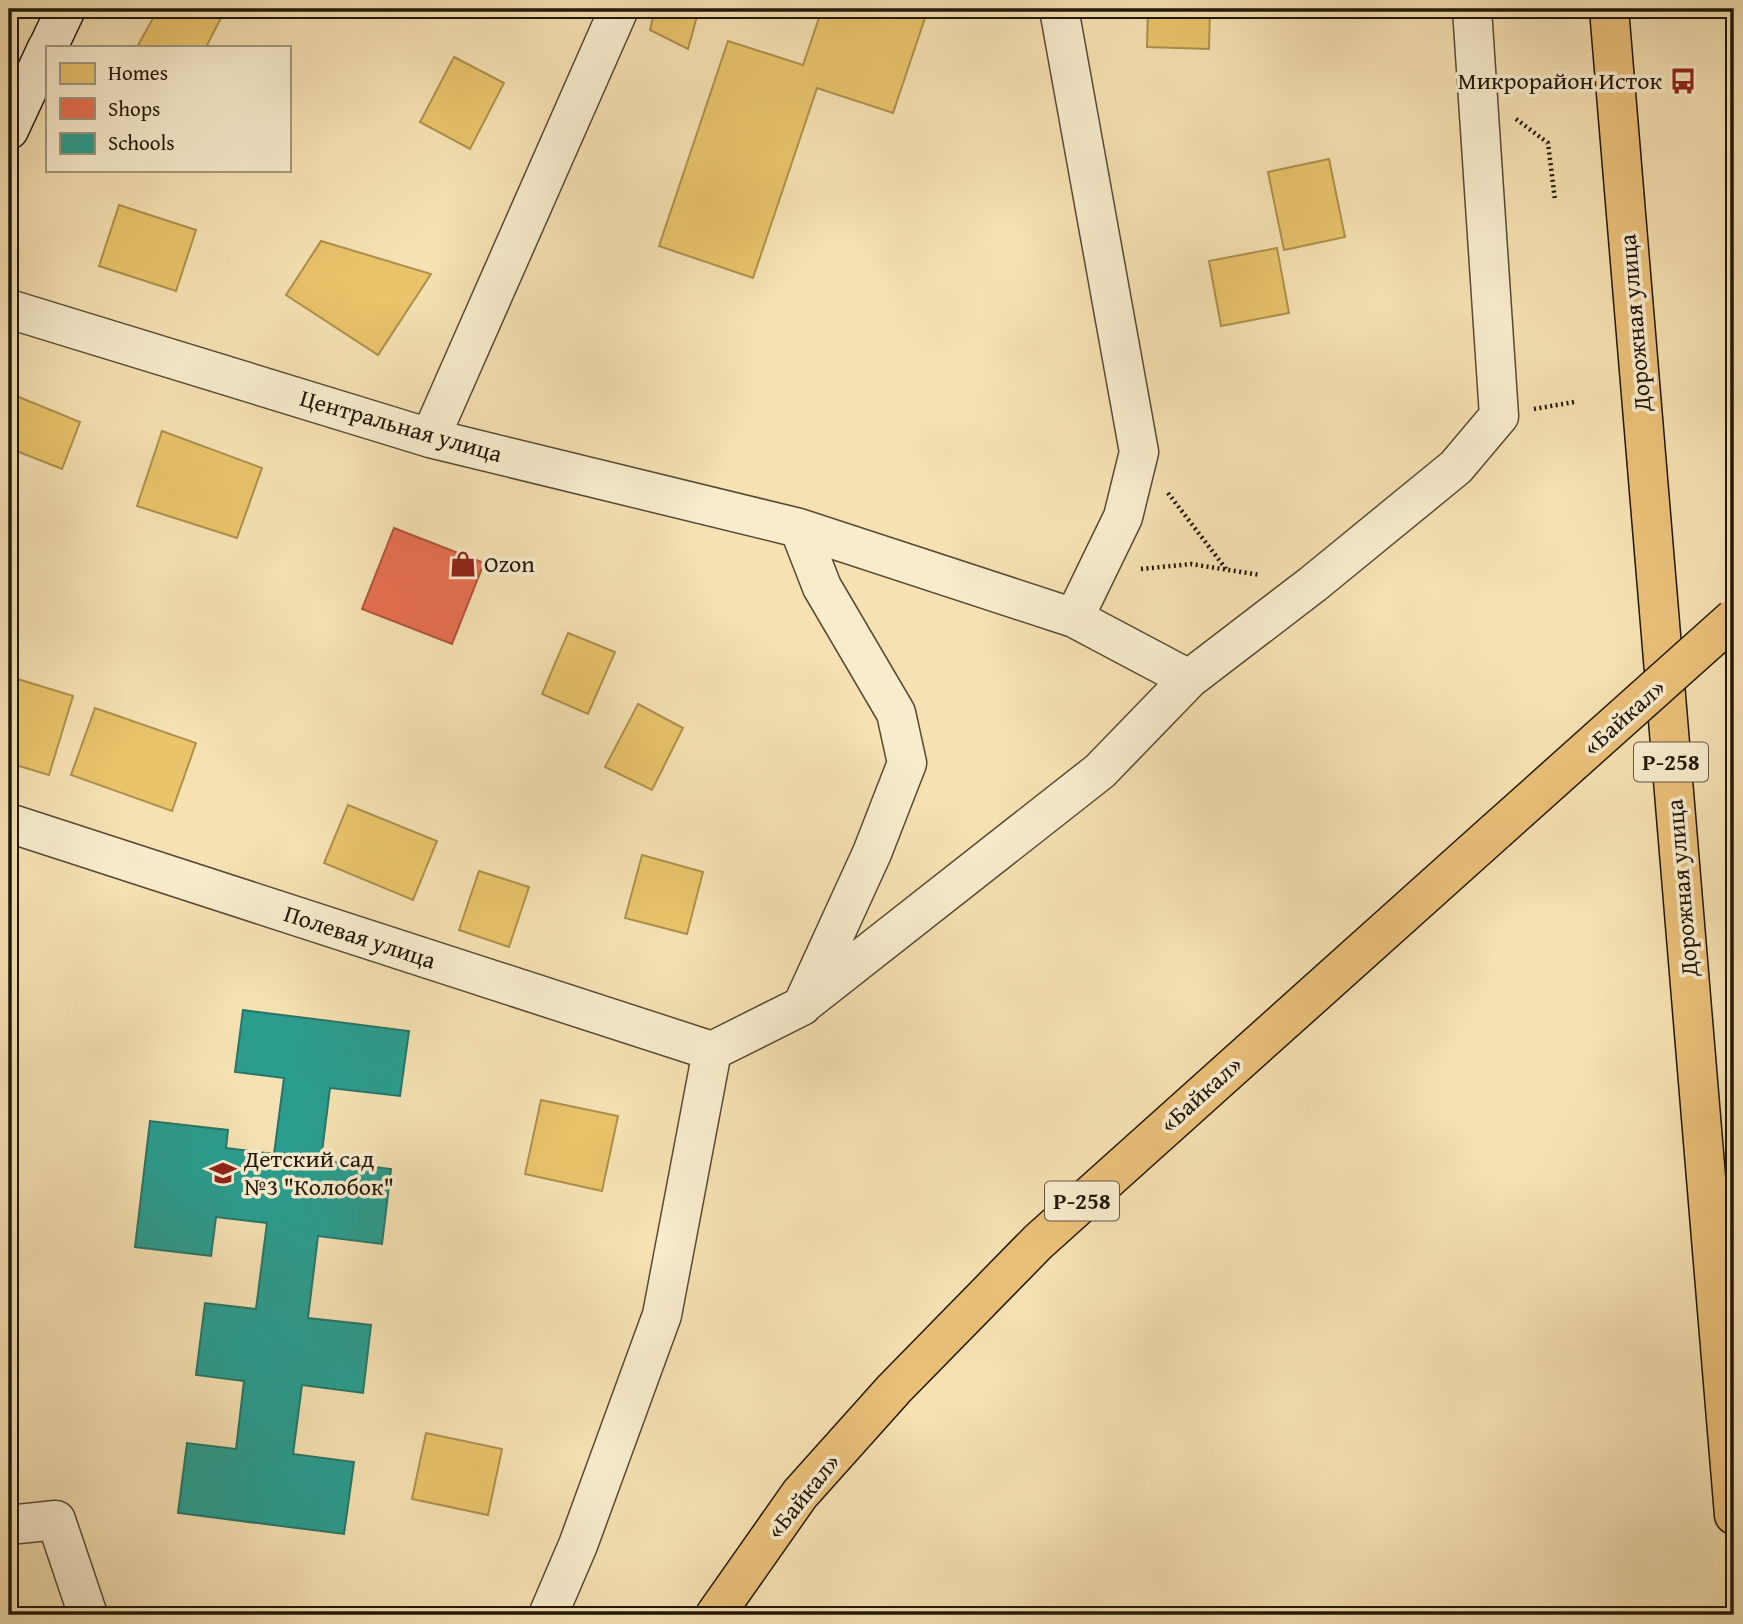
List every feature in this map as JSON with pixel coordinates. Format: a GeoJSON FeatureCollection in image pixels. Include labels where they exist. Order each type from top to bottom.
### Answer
{"type":"FeatureCollection","features":[{"type":"Feature","properties":{"kind":"highway","name":"Дорожная улица"},"geometry":{"type":"LineString","coordinates":[[1609,9],[1734,1516]]}},
{"type":"Feature","properties":{"kind":"highway","name":"«Байкал»"},"geometry":{"type":"LineString","coordinates":[[715,1615],[800,1494],[894,1389],[1038,1242],[1734,618]]}},
{"type":"Feature","properties":{"kind":"street"},"geometry":{"type":"LineString","coordinates":[[49,46],[66,9]]}},
{"type":"Feature","properties":{"kind":"street"},"geometry":{"type":"LineString","coordinates":[[430,438],[620,9]]}},
{"type":"Feature","properties":{"kind":"street"},"geometry":{"type":"LineString","coordinates":[[1059,9],[1139,452],[1123,517],[1081,603]]}},
{"type":"Feature","properties":{"kind":"street"},"geometry":{"type":"LineString","coordinates":[[548,1615],[662,1315],[712,1051],[802,1006],[1101,771],[1189,679],[1313,584],[1456,467],[1499,416],[1472,9]]}},
{"type":"Feature","properties":{"kind":"street"},"geometry":{"type":"LineString","coordinates":[[9,130],[46,52]]}},
{"type":"Feature","properties":{"kind":"street","name":"Центральная улица"},"geometry":{"type":"LineString","coordinates":[[9,309],[430,438],[799,528],[1081,603],[1189,679]]}},
{"type":"Feature","properties":{"kind":"street"},"geometry":{"type":"LineString","coordinates":[[799,528],[822,587],[896,713],[907,763],[872,853],[802,1006]]}},
{"type":"Feature","properties":{"kind":"street","name":"Полевая улица"},"geometry":{"type":"LineString","coordinates":[[9,823],[712,1051]]}},
{"type":"Feature","properties":{"kind":"street"},"geometry":{"type":"LineString","coordinates":[[9,1525],[56,1520],[88,1615]]}},
{"type":"Feature","properties":{"kind":"path"},"geometry":{"type":"LineString","coordinates":[[1477,90],[1548,143],[1555,200]]}},
{"type":"Feature","properties":{"kind":"path"},"geometry":{"type":"LineString","coordinates":[[1139,452],[1189,525],[1227,570]]}},
{"type":"Feature","properties":{"kind":"path"},"geometry":{"type":"LineString","coordinates":[[1081,603],[1147,567],[1191,564],[1313,584]]}},
{"type":"Feature","properties":{"kind":"building: Homes"},"geometry":{"type":"Polygon","coordinates":[[[158,9],[203,9],[221,18],[207,46],[138,46],[158,9]]]}},
{"type":"Feature","properties":{"kind":"building: Homes"},"geometry":{"type":"Polygon","coordinates":[[[655,9],[699,9],[688,49],[650,30],[655,9]]]}},
{"type":"Feature","properties":{"kind":"building: Homes"},"geometry":{"type":"Polygon","coordinates":[[[822,9],[928,9],[893,113],[817,88],[753,278],[659,246],[728,41],[803,65],[822,9]]]}},
{"type":"Feature","properties":{"kind":"building: Homes"},"geometry":{"type":"Polygon","coordinates":[[[1148,9],[1210,9],[1209,49],[1147,47],[1148,9]]]}},
{"type":"Feature","properties":{"kind":"building: Homes"},"geometry":{"type":"Polygon","coordinates":[[[454,57],[504,83],[470,149],[420,122],[454,57]]]}},
{"type":"Feature","properties":{"kind":"building: Homes"},"geometry":{"type":"Polygon","coordinates":[[[1329,159],[1345,237],[1284,250],[1268,172],[1329,159]]]}},
{"type":"Feature","properties":{"kind":"building: Homes"},"geometry":{"type":"Polygon","coordinates":[[[119,205],[196,230],[176,291],[99,266],[119,205]]]}},
{"type":"Feature","properties":{"kind":"building: Homes"},"geometry":{"type":"Polygon","coordinates":[[[321,241],[431,274],[378,355],[286,295],[321,241]]]}},
{"type":"Feature","properties":{"kind":"building: Homes"},"geometry":{"type":"Polygon","coordinates":[[[1277,248],[1289,313],[1221,326],[1209,261],[1277,248]]]}},
{"type":"Feature","properties":{"kind":"building: Homes"},"geometry":{"type":"Polygon","coordinates":[[[9,393],[80,422],[62,469],[9,448],[9,393]]]}},
{"type":"Feature","properties":{"kind":"building: Homes"},"geometry":{"type":"Polygon","coordinates":[[[162,431],[262,468],[237,538],[137,506],[162,431]]]}},
{"type":"Feature","properties":{"kind":"building: Homes"},"geometry":{"type":"Polygon","coordinates":[[[568,633],[615,652],[588,714],[542,694],[568,633]]]}},
{"type":"Feature","properties":{"kind":"building: Homes"},"geometry":{"type":"Polygon","coordinates":[[[11,677],[73,696],[49,775],[9,763],[11,677]]]}},
{"type":"Feature","properties":{"kind":"building: Homes"},"geometry":{"type":"Polygon","coordinates":[[[638,704],[683,728],[652,790],[605,767],[638,704]]]}},
{"type":"Feature","properties":{"kind":"building: Homes"},"geometry":{"type":"Polygon","coordinates":[[[95,708],[196,743],[172,811],[71,775],[95,708]]]}},
{"type":"Feature","properties":{"kind":"building: Homes"},"geometry":{"type":"Polygon","coordinates":[[[348,805],[437,841],[413,900],[324,863],[348,805]]]}},
{"type":"Feature","properties":{"kind":"building: Homes"},"geometry":{"type":"Polygon","coordinates":[[[642,855],[703,872],[687,934],[625,918],[642,855]]]}},
{"type":"Feature","properties":{"kind":"building: Homes"},"geometry":{"type":"Polygon","coordinates":[[[479,871],[529,887],[509,947],[459,930],[479,871]]]}},
{"type":"Feature","properties":{"kind":"building: Homes"},"geometry":{"type":"Polygon","coordinates":[[[541,1100],[618,1116],[602,1191],[525,1174],[541,1100]]]}},
{"type":"Feature","properties":{"kind":"building: Homes"},"geometry":{"type":"Polygon","coordinates":[[[426,1433],[502,1449],[488,1515],[412,1499],[426,1433]]]}},
{"type":"Feature","properties":{"kind":"building: Shops"},"geometry":{"type":"Polygon","coordinates":[[[394,528],[484,563],[452,644],[362,609],[394,528]]]}},
{"type":"Feature","properties":{"kind":"building: Schools"},"geometry":{"type":"Polygon","coordinates":[[[9,866],[18,869],[9,895],[9,866]]]}},
{"type":"Feature","properties":{"kind":"building: Schools"},"geometry":{"type":"Polygon","coordinates":[[[243,1010],[409,1031],[400,1096],[330,1088],[321,1160],[391,1169],[382,1244],[318,1236],[308,1318],[371,1325],[363,1393],[302,1385],[293,1454],[354,1462],[344,1534],[178,1513],[187,1443],[236,1449],[244,1381],[196,1375],[205,1303],[256,1309],[267,1223],[216,1217],[211,1256],[135,1247],[150,1121],[228,1130],[226,1148],[274,1154],[284,1078],[235,1072],[243,1010]]]}},
{"type":"Feature","properties":{"kind":"place","name":"Микрорайон Исток"},"geometry":{"type":"Point","coordinates":[1683,81]}},
{"type":"Feature","properties":{"kind":"place","name":"Ozon"},"geometry":{"type":"Point","coordinates":[463,564]}},
{"type":"Feature","properties":{"kind":"place","name":"Детский сад №3 \"Колобок\""},"geometry":{"type":"Point","coordinates":[223,1173]}}]}
